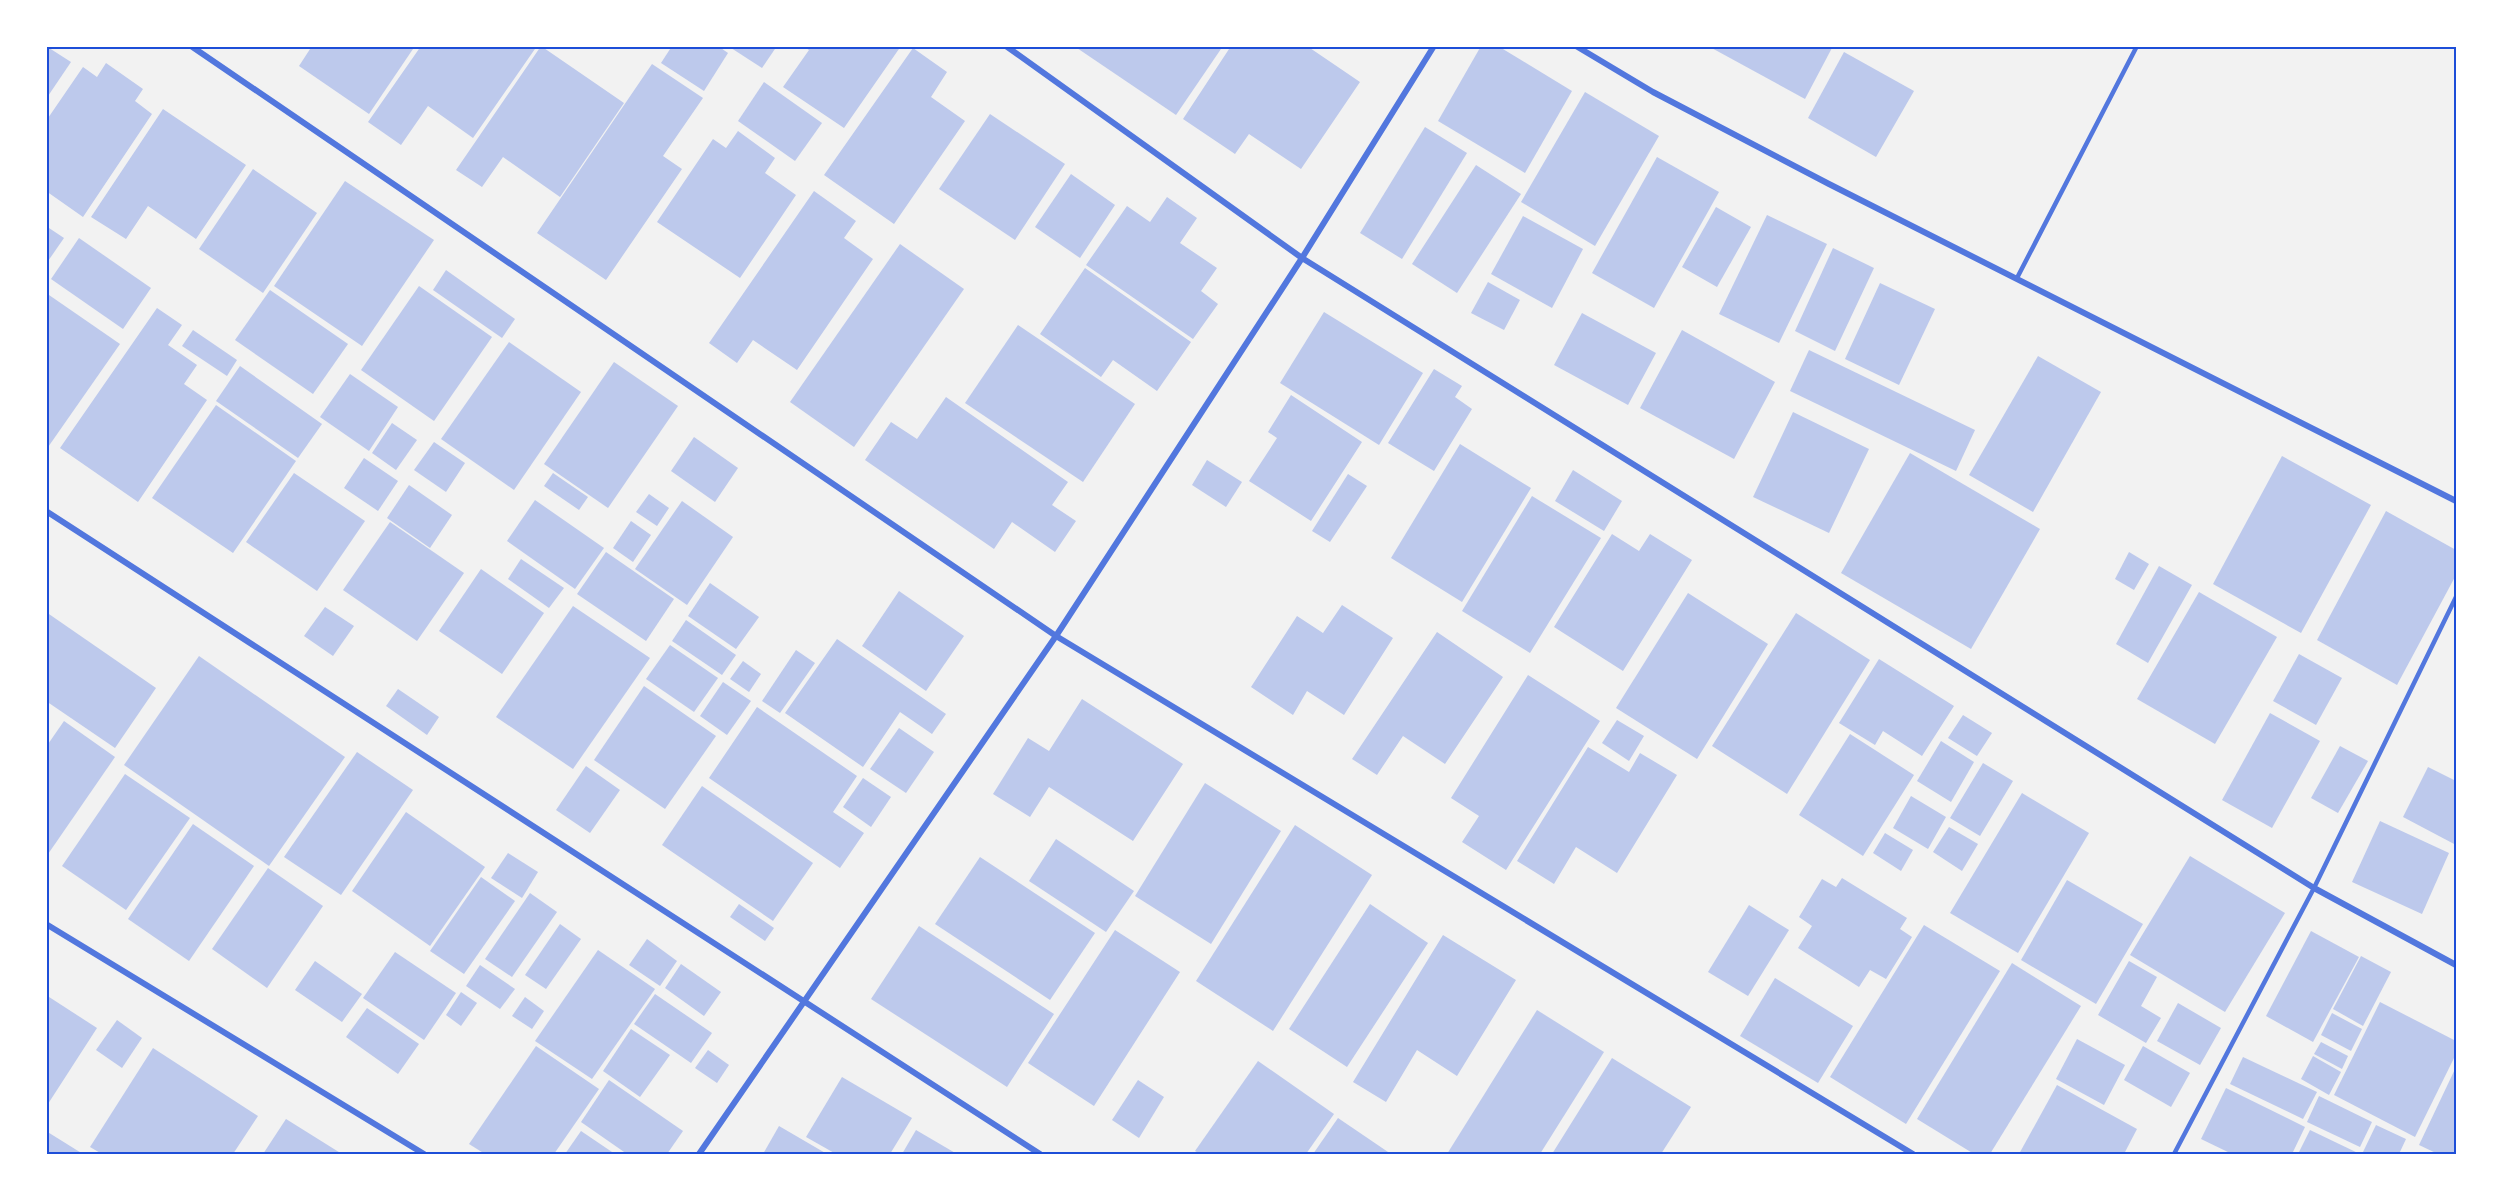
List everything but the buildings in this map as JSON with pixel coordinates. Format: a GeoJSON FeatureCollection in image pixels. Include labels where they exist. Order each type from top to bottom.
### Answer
{"type":"FeatureCollection","features":[{"type":"Feature","properties":{"kind":"street"},"geometry":{"type":"LineString","coordinates":[[191,46],[1056,636],[1913,1155]]}},
{"type":"Feature","properties":{"kind":"street"},"geometry":{"type":"LineString","coordinates":[[1006,46],[1302,258],[2314,888],[2457,964]]}},
{"type":"Feature","properties":{"kind":"street"},"geometry":{"type":"LineString","coordinates":[[699,1155],[1056,636],[1302,258],[1434,46]]}},
{"type":"Feature","properties":{"kind":"street"},"geometry":{"type":"LineString","coordinates":[[1576,46],[1664,98],[2457,501]]}},
{"type":"Feature","properties":{"kind":"street"},"geometry":{"type":"LineString","coordinates":[[46,511],[1040,1155]]}},
{"type":"Feature","properties":{"kind":"street"},"geometry":{"type":"LineString","coordinates":[[46,924],[424,1155]]}},
{"type":"Feature","properties":{"kind":"lane"},"geometry":{"type":"LineString","coordinates":[[2017,278],[2137,46]]}},
{"type":"Feature","properties":{"kind":"lane"},"geometry":{"type":"LineString","coordinates":[[2174,1155],[2314,888],[2457,597]]}}]}
